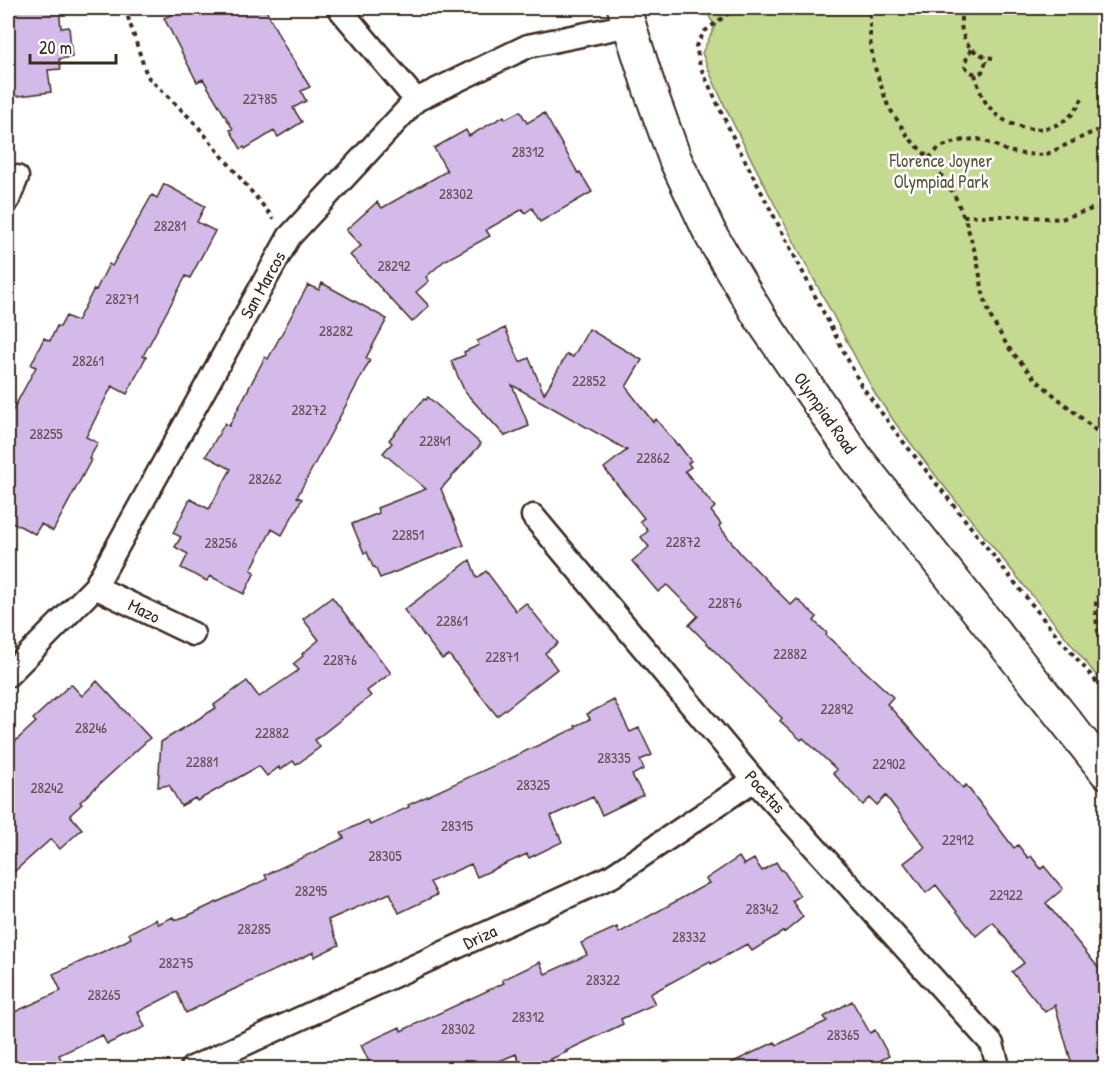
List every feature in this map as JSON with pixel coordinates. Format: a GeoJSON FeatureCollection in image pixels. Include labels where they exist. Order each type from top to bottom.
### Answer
{"type":"FeatureCollection","features":[{"type":"Feature","properties":{"kind":"main road","name":"Olympiad Road"},"geometry":{"type":"LineString","coordinates":[[627,16],[675,159],[711,235],[759,316],[857,459],[1106,772]]}},
{"type":"Feature","properties":{"kind":"street"},"geometry":{"type":"LineString","coordinates":[[339,8],[416,100]]}},
{"type":"Feature","properties":{"kind":"street","name":"San Marcos"},"geometry":{"type":"LineString","coordinates":[[8,675],[95,587],[289,237],[416,100],[528,46],[627,16]]}},
{"type":"Feature","properties":{"kind":"street"},"geometry":{"type":"LineString","coordinates":[[8,200],[17,177]]}},
{"type":"Feature","properties":{"kind":"street","name":"Pocetas"},"geometry":{"type":"LineString","coordinates":[[533,516],[754,780],[992,1044],[997,1067]]}},
{"type":"Feature","properties":{"kind":"street","name":"Mazo"},"geometry":{"type":"LineString","coordinates":[[95,587],[193,634]]}},
{"type":"Feature","properties":{"kind":"street","name":"Driza"},"geometry":{"type":"LineString","coordinates":[[192,1068],[612,876],[754,780]]}},
{"type":"Feature","properties":{"kind":"path"},"geometry":{"type":"LineString","coordinates":[[125,8],[147,76],[195,123],[289,237]]}},
{"type":"Feature","properties":{"kind":"path"},"geometry":{"type":"LineString","coordinates":[[747,8],[729,13],[705,31],[696,46],[700,66],[734,139],[861,385],[1034,608],[1106,693]]}},
{"type":"Feature","properties":{"kind":"path"},"geometry":{"type":"LineString","coordinates":[[877,8],[870,15],[870,40],[874,65],[888,106],[909,138],[928,158],[954,194],[977,259],[990,316],[1008,347],[1035,379],[1099,433],[1106,436]]}},
{"type":"Feature","properties":{"kind":"path"},"geometry":{"type":"LineString","coordinates":[[962,8],[960,20],[964,38],[971,49],[993,58]]}},
{"type":"Feature","properties":{"kind":"path"},"geometry":{"type":"LineString","coordinates":[[971,49],[965,66],[969,72],[975,74],[982,72],[986,62],[985,56]]}},
{"type":"Feature","properties":{"kind":"path"},"geometry":{"type":"LineString","coordinates":[[975,74],[983,98],[990,108],[1000,117],[1022,128],[1054,127],[1069,117],[1083,96]]}},
{"type":"Feature","properties":{"kind":"path"},"geometry":{"type":"LineString","coordinates":[[928,158],[940,147],[964,140],[978,139],[1007,151],[1045,155],[1106,128]]}},
{"type":"Feature","properties":{"kind":"path"},"geometry":{"type":"LineString","coordinates":[[963,216],[1061,219],[1095,208],[1106,208]]}},
{"type":"Feature","properties":{"kind":"path"},"geometry":{"type":"LineString","coordinates":[[1106,587],[1096,601],[1097,625],[1102,650],[1106,655]]}},
{"type":"Feature","properties":{"kind":"green space","name":"Florence Joyner Olympiad Park"},"geometry":{"type":"Polygon","coordinates":[[[704,8],[1105,8],[1105,686],[943,485],[876,395],[775,205],[716,86],[702,53],[715,26],[704,8]]]}},
{"type":"Feature","properties":{"kind":"building"},"geometry":{"type":"Polygon","coordinates":[[[8,8],[59,8],[61,28],[69,27],[72,57],[59,59],[61,69],[48,70],[51,92],[11,97],[8,71],[8,8]]]}},
{"type":"Feature","properties":{"kind":"building"},"geometry":{"type":"Polygon","coordinates":[[[185,8],[265,8],[285,47],[310,87],[301,91],[306,101],[293,108],[302,122],[278,137],[274,131],[245,149],[244,147],[241,149],[230,130],[233,129],[203,79],[197,82],[164,18],[185,8]]]}},
{"type":"Feature","properties":{"kind":"building"},"geometry":{"type":"Polygon","coordinates":[[[520,111],[527,123],[544,113],[578,173],[580,172],[592,192],[540,222],[532,208],[525,213],[523,209],[486,230],[490,236],[444,261],[426,277],[429,281],[416,292],[429,306],[412,322],[350,255],[361,246],[346,230],[377,202],[382,208],[447,171],[434,148],[466,130],[469,136],[504,116],[505,119],[520,111]]]}},
{"type":"Feature","properties":{"kind":"building"},"geometry":{"type":"Polygon","coordinates":[[[164,184],[205,206],[197,222],[215,231],[190,278],[186,276],[143,356],[146,357],[127,394],[112,386],[86,437],[98,443],[53,531],[41,524],[35,534],[8,520],[8,419],[36,367],[31,365],[44,338],[50,341],[57,326],[60,327],[66,316],[77,321],[109,264],[112,266],[152,195],[157,198],[164,184]]]}},
{"type":"Feature","properties":{"kind":"building"},"geometry":{"type":"Polygon","coordinates":[[[322,283],[387,319],[366,358],[370,360],[297,497],[302,499],[282,535],[272,529],[251,570],[255,572],[244,594],[210,576],[207,581],[181,568],[188,554],[175,547],[181,537],[173,533],[190,499],[209,509],[231,469],[206,456],[225,423],[229,426],[265,357],[268,359],[308,285],[319,290],[322,283]]]}},
{"type":"Feature","properties":{"kind":"building"},"geometry":{"type":"Polygon","coordinates":[[[505,328],[520,362],[529,358],[544,394],[567,354],[573,357],[589,329],[642,360],[626,387],[653,422],[656,419],[691,461],[688,463],[691,467],[685,471],[715,507],[711,511],[721,524],[719,526],[741,554],[791,605],[797,599],[817,617],[814,621],[827,633],[826,635],[893,697],[887,704],[963,788],[966,785],[1014,848],[1018,845],[1041,869],[1044,866],[1063,889],[1046,903],[1106,977],[1106,1068],[1073,1068],[1055,1005],[1045,1012],[1012,972],[1024,963],[993,922],[976,936],[936,885],[926,893],[904,863],[925,847],[886,796],[877,805],[870,798],[863,805],[833,773],[837,770],[803,738],[801,740],[780,721],[782,718],[689,625],[698,616],[667,585],[658,592],[632,561],[649,547],[641,537],[648,531],[640,521],[644,518],[604,468],[627,450],[512,385],[529,426],[505,436],[465,392],[451,361],[479,345],[477,341],[505,328]]]}},
{"type":"Feature","properties":{"kind":"building"},"geometry":{"type":"Polygon","coordinates":[[[428,397],[481,444],[441,489],[464,545],[380,578],[367,552],[364,553],[352,524],[379,513],[377,508],[426,489],[383,453],[392,443],[389,440],[428,397]]]}},
{"type":"Feature","properties":{"kind":"building"},"geometry":{"type":"Polygon","coordinates":[[[470,560],[477,578],[486,571],[516,611],[526,603],[558,643],[545,653],[557,669],[497,716],[449,655],[442,659],[404,610],[470,560]]]}},
{"type":"Feature","properties":{"kind":"building"},"geometry":{"type":"Polygon","coordinates":[[[332,597],[391,673],[367,691],[371,696],[315,740],[320,747],[296,765],[293,761],[267,776],[259,766],[197,801],[195,798],[181,806],[169,785],[158,787],[161,742],[216,708],[214,705],[247,681],[259,697],[299,670],[293,664],[319,640],[303,619],[332,597]]]}},
{"type":"Feature","properties":{"kind":"building"},"geometry":{"type":"Polygon","coordinates":[[[97,681],[150,738],[80,802],[82,804],[70,815],[82,829],[60,849],[51,839],[8,877],[8,748],[36,722],[33,719],[71,684],[82,696],[97,681]]]}},
{"type":"Feature","properties":{"kind":"building"},"geometry":{"type":"Polygon","coordinates":[[[614,700],[630,732],[639,728],[652,755],[640,760],[644,769],[632,775],[643,795],[602,815],[593,797],[551,816],[562,842],[529,858],[527,854],[477,877],[471,864],[430,882],[437,895],[399,913],[390,893],[328,920],[339,945],[314,957],[314,952],[186,1013],[177,992],[138,1012],[145,1027],[107,1044],[102,1035],[59,1055],[65,1068],[8,1068],[8,1015],[61,991],[53,974],[122,943],[131,938],[129,933],[156,919],[158,924],[173,917],[175,920],[187,916],[267,879],[265,875],[344,838],[341,833],[368,820],[370,825],[409,807],[408,805],[576,728],[575,726],[590,719],[587,714],[614,700]]]}},
{"type":"Feature","properties":{"kind":"building"},"geometry":{"type":"Polygon","coordinates":[[[739,857],[744,865],[754,859],[762,871],[776,862],[800,896],[792,901],[803,917],[785,932],[752,951],[747,944],[711,964],[710,961],[650,994],[655,1004],[621,1019],[623,1024],[551,1059],[555,1068],[522,1068],[516,1054],[483,1068],[372,1068],[361,1045],[400,1027],[401,1031],[504,983],[502,980],[540,962],[545,974],[587,955],[581,943],[617,927],[619,933],[709,883],[706,879],[739,857]]]}},
{"type":"Feature","properties":{"kind":"building"},"geometry":{"type":"Polygon","coordinates":[[[852,1001],[870,1033],[875,1030],[889,1056],[866,1068],[721,1068],[775,1042],[777,1045],[827,1021],[824,1017],[852,1001]]]}}]}
